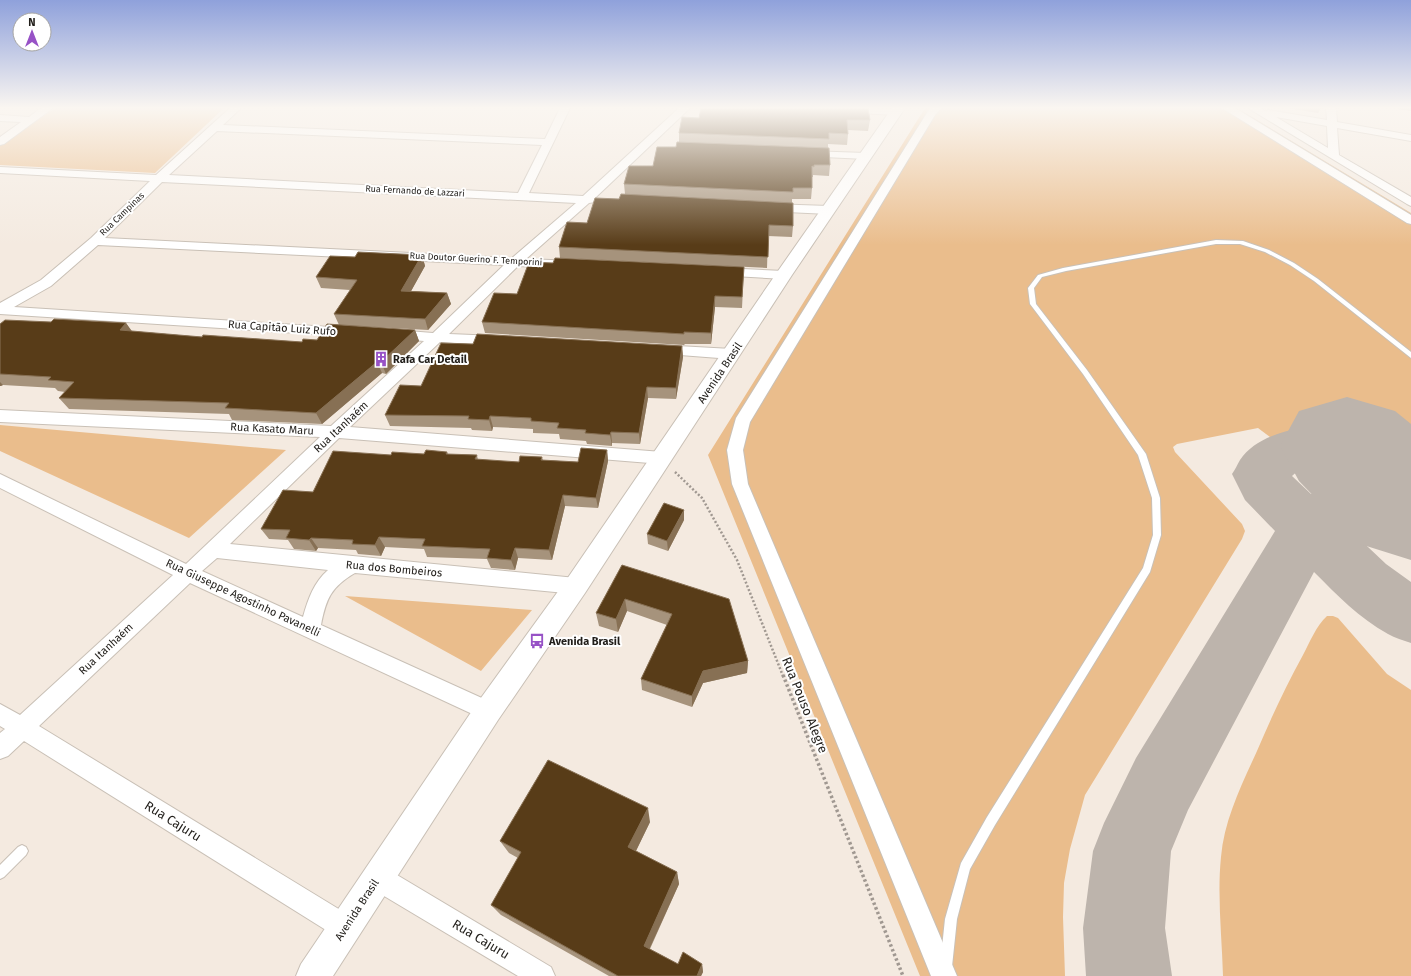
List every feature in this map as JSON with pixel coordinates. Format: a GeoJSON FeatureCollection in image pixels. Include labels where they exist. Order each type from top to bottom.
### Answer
{"type":"FeatureCollection","features":[{"type":"Feature","properties":{"kind":"main road","name":"Avenida Brasil"},"geometry":{"type":"LineString","coordinates":[[313,976],[488,711],[576,586],[784,275],[866,156]]}},
{"type":"Feature","properties":{"kind":"street","name":"Rua Campinas"},"geometry":{"type":"LineString","coordinates":[[0,310],[46,283],[95,240],[186,154]]}},
{"type":"Feature","properties":{"kind":"street"},"geometry":{"type":"LineString","coordinates":[[522,196],[543,154]]}},
{"type":"Feature","properties":{"kind":"street","name":"Rua Itanhaém"},"geometry":{"type":"LineString","coordinates":[[0,748],[213,550],[334,432],[437,337],[516,261],[586,200],[636,154]]}},
{"type":"Feature","properties":{"kind":"street"},"geometry":{"type":"LineString","coordinates":[[807,154],[866,156]]}},
{"type":"Feature","properties":{"kind":"street"},"geometry":{"type":"LineString","coordinates":[[906,154],[742,422],[735,450],[740,484],[945,976]]}},
{"type":"Feature","properties":{"kind":"street"},"geometry":{"type":"LineString","coordinates":[[1302,154],[1411,220]]}},
{"type":"Feature","properties":{"kind":"street"},"geometry":{"type":"LineString","coordinates":[[1330,154],[1411,202]]}},
{"type":"Feature","properties":{"kind":"street","name":"Rua Fernando de Lazzari"},"geometry":{"type":"LineString","coordinates":[[0,170],[602,200]]}},
{"type":"Feature","properties":{"kind":"street"},"geometry":{"type":"LineString","coordinates":[[759,207],[829,210]]}},
{"type":"Feature","properties":{"kind":"street","name":"Rua Doutor Guerino F. Temporini"},"geometry":{"type":"LineString","coordinates":[[95,240],[587,265]]}},
{"type":"Feature","properties":{"kind":"street"},"geometry":{"type":"LineString","coordinates":[[705,271],[784,275]]}},
{"type":"Feature","properties":{"kind":"street","name":"Rua Capitão Luiz Rufo"},"geometry":{"type":"LineString","coordinates":[[0,310],[358,332]]}},
{"type":"Feature","properties":{"kind":"street"},"geometry":{"type":"LineString","coordinates":[[381,334],[509,342]]}},
{"type":"Feature","properties":{"kind":"street"},"geometry":{"type":"LineString","coordinates":[[644,349],[732,354]]}},
{"type":"Feature","properties":{"kind":"street","name":"Rua Kasato Maru"},"geometry":{"type":"LineString","coordinates":[[0,416],[334,432],[662,458]]}},
{"type":"Feature","properties":{"kind":"street","name":"Rua Giuseppe Agostinho Pavanelli"},"geometry":{"type":"LineString","coordinates":[[0,480],[186,574],[488,711]]}},
{"type":"Feature","properties":{"kind":"street","name":"Rua dos Bombeiros"},"geometry":{"type":"LineString","coordinates":[[213,550],[352,565],[576,586]]}},
{"type":"Feature","properties":{"kind":"street"},"geometry":{"type":"LineString","coordinates":[[310,630],[316,603],[324,589],[333,577],[352,565]]}},
{"type":"Feature","properties":{"kind":"street","name":"Rua Cajuru"},"geometry":{"type":"LineString","coordinates":[[0,714],[346,928]]}},
{"type":"Feature","properties":{"kind":"street","name":"Rua Cajuru"},"geometry":{"type":"LineString","coordinates":[[378,878],[542,976]]}},
{"type":"Feature","properties":{"kind":"lane"},"geometry":{"type":"LineString","coordinates":[[945,976],[951,919],[965,867],[991,821],[1147,569],[1157,535],[1156,498],[1142,454],[1085,372],[1033,304],[1031,288],[1040,276],[1064,269],[1216,242],[1241,242],[1267,251],[1292,264],[1316,280],[1411,356]]}},
{"type":"Feature","properties":{"kind":"lane"},"geometry":{"type":"LineString","coordinates":[[0,873],[22,851]]}},
{"type":"Feature","properties":{"kind":"path","name":"Rua Pouso Alegre"},"geometry":{"type":"LineString","coordinates":[[662,458],[702,498],[736,560],[903,976]]}},
{"type":"Feature","properties":{"kind":"shaded area"},"geometry":{"type":"Polygon","coordinates":[[[0,154],[176,154],[155,173],[0,165],[0,154]]]}},
{"type":"Feature","properties":{"kind":"shaded area"},"geometry":{"type":"Polygon","coordinates":[[[897,154],[1312,154],[1411,213],[1411,442],[1374,412],[1274,440],[1258,428],[1177,444],[1173,447],[1175,452],[1242,524],[1245,531],[1242,539],[1085,795],[1070,849],[1064,883],[1063,917],[1065,976],[920,976],[708,455],[897,154]]]}},
{"type":"Feature","properties":{"kind":"shaded area"},"geometry":{"type":"Polygon","coordinates":[[[0,425],[286,450],[189,538],[0,451],[0,425]]]}},
{"type":"Feature","properties":{"kind":"shaded area"},"geometry":{"type":"Polygon","coordinates":[[[345,596],[532,610],[481,671],[345,596]]]}},
{"type":"Feature","properties":{"kind":"shaded area"},"geometry":{"type":"Polygon","coordinates":[[[1327,616],[1338,618],[1387,674],[1411,690],[1411,976],[1223,976],[1219,887],[1221,857],[1226,829],[1240,789],[1279,702],[1314,634],[1327,616]]]}},
{"type":"Feature","properties":{"kind":"building"},"geometry":{"type":"Polygon","coordinates":[[[656,154],[829,154],[830,165],[812,166],[812,188],[793,188],[793,192],[624,184],[629,166],[653,166],[656,154]]]}},
{"type":"Feature","properties":{"kind":"building"},"geometry":{"type":"Polygon","coordinates":[[[621,194],[793,203],[793,226],[769,225],[768,257],[559,247],[567,222],[587,223],[595,198],[619,199],[621,194]]]}},
{"type":"Feature","properties":{"kind":"building"},"geometry":{"type":"Polygon","coordinates":[[[358,252],[422,255],[401,291],[447,293],[425,319],[334,314],[357,280],[316,277],[330,256],[355,257],[358,252]]]}},
{"type":"Feature","properties":{"kind":"building"},"geometry":{"type":"Polygon","coordinates":[[[555,258],[744,267],[742,297],[715,296],[711,333],[684,332],[684,334],[482,322],[494,293],[517,294],[529,262],[553,263],[555,258]]]}},
{"type":"Feature","properties":{"kind":"building"},"geometry":{"type":"Polygon","coordinates":[[[54,319],[126,323],[120,330],[202,337],[203,335],[302,342],[303,339],[317,340],[327,324],[415,330],[381,362],[377,362],[316,413],[225,408],[229,403],[59,398],[74,382],[48,380],[51,377],[0,374],[0,324],[5,320],[51,322],[54,319]]]}},
{"type":"Feature","properties":{"kind":"building"},"geometry":{"type":"Polygon","coordinates":[[[477,334],[682,346],[676,388],[647,387],[639,433],[611,432],[610,435],[585,433],[586,430],[557,428],[559,423],[531,421],[531,418],[490,416],[489,420],[468,419],[469,416],[385,415],[400,385],[421,386],[441,343],[473,344],[477,334]]]}},
{"type":"Feature","properties":{"kind":"building"},"geometry":{"type":"Polygon","coordinates":[[[581,448],[607,450],[596,498],[563,495],[549,550],[515,548],[511,560],[487,558],[490,549],[422,546],[425,539],[379,537],[375,545],[352,544],[353,540],[311,538],[309,540],[286,538],[290,530],[261,529],[283,490],[313,492],[333,451],[391,455],[392,452],[424,454],[426,450],[447,452],[446,454],[477,455],[475,459],[519,462],[520,456],[542,457],[541,460],[578,462],[581,448]]]}},
{"type":"Feature","properties":{"kind":"building"},"geometry":{"type":"Polygon","coordinates":[[[664,503],[684,510],[667,541],[647,534],[664,503]]]}},
{"type":"Feature","properties":{"kind":"building"},"geometry":{"type":"Polygon","coordinates":[[[622,565],[729,599],[748,661],[703,671],[692,696],[641,679],[672,614],[625,599],[616,619],[596,613],[622,565]]]}},
{"type":"Feature","properties":{"kind":"building"},"geometry":{"type":"Polygon","coordinates":[[[548,760],[648,808],[628,847],[677,872],[644,946],[678,964],[683,952],[702,964],[697,976],[618,976],[491,905],[521,852],[500,841],[548,760]]]}},
{"type":"Feature","properties":{"kind":"taxiway"},"geometry":{"type":"LineString","coordinates":[[1308,528],[1265,485],[1260,474],[1275,459],[1293,450],[1312,445],[1332,445],[1372,452],[1411,466]]}},
{"type":"Feature","properties":{"kind":"taxiway"},"geometry":{"type":"LineString","coordinates":[[1308,528],[1323,513],[1334,509],[1345,508],[1379,511],[1411,521]]}},
{"type":"Feature","properties":{"kind":"taxiway"},"geometry":{"type":"LineString","coordinates":[[1129,976],[1124,928],[1132,851],[1162,784],[1308,528]]}},
{"type":"Feature","properties":{"kind":"taxiway"},"geometry":{"type":"LineString","coordinates":[[1308,528],[1364,582],[1382,597],[1411,615]]}},
{"type":"Feature","properties":{"kind":"runway"},"geometry":{"type":"LineString","coordinates":[[1347,446],[1411,504]]}},
{"type":"Feature","properties":{"kind":"place","name":"Rafa Car Detail"},"geometry":{"type":"Point","coordinates":[381,359]}},
{"type":"Feature","properties":{"kind":"place","name":"Avenida Brasil"},"geometry":{"type":"Point","coordinates":[537,641]}}]}
